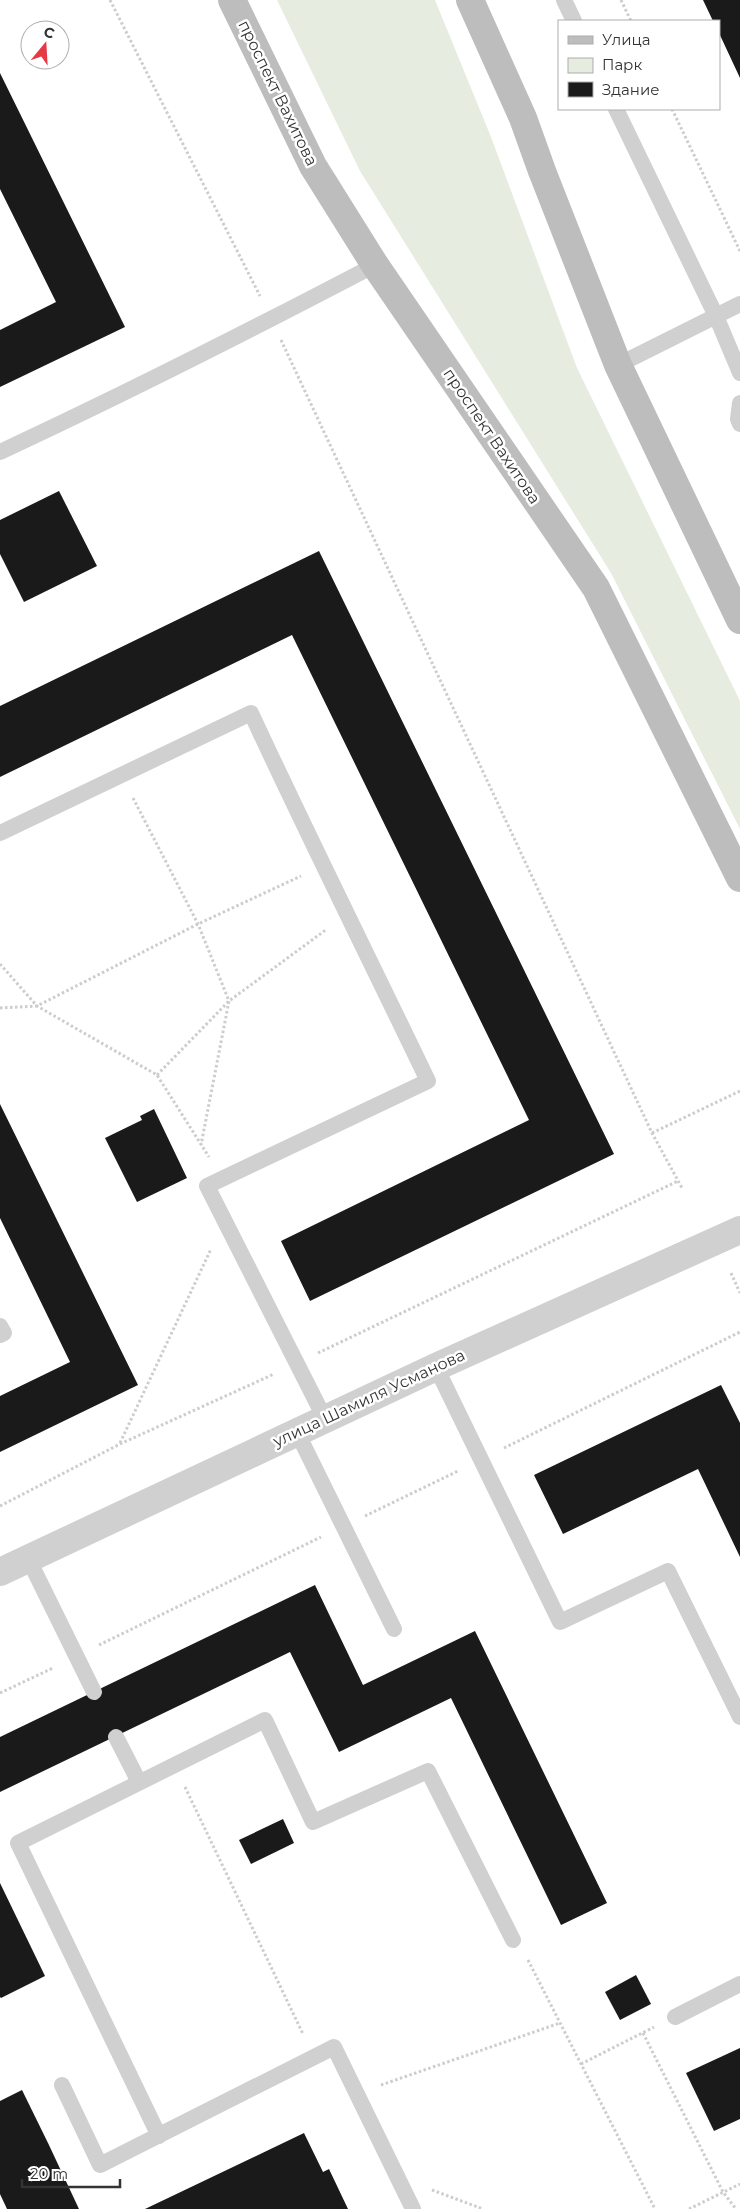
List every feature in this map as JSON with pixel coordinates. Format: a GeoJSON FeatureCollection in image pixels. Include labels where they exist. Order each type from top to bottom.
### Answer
{"type":"FeatureCollection","features":[{"type":"Feature","properties":{"kind":"main road","name":"проспект Вахитова"},"geometry":{"type":"LineString","coordinates":[[232,0],[313,166],[375,265],[596,588],[740,878]]}},
{"type":"Feature","properties":{"kind":"main road"},"geometry":{"type":"LineString","coordinates":[[470,0],[523,118],[618,365],[740,620]]}},
{"type":"Feature","properties":{"kind":"street","name":"улица Шамиля Усманова"},"geometry":{"type":"LineString","coordinates":[[0,1572],[436,1367],[740,1230]]}},
{"type":"Feature","properties":{"kind":"lane"},"geometry":{"type":"LineString","coordinates":[[564,0],[574,20]]}},
{"type":"Feature","properties":{"kind":"lane"},"geometry":{"type":"LineString","coordinates":[[616,110],[716,316],[740,373]]}},
{"type":"Feature","properties":{"kind":"lane"},"geometry":{"type":"LineString","coordinates":[[0,452],[272,319],[375,265]]}},
{"type":"Feature","properties":{"kind":"lane"},"geometry":{"type":"LineString","coordinates":[[618,365],[740,304]]}},
{"type":"Feature","properties":{"kind":"lane"},"geometry":{"type":"LineString","coordinates":[[740,403],[738,419],[740,424]]}},
{"type":"Feature","properties":{"kind":"lane"},"geometry":{"type":"LineString","coordinates":[[0,833],[251,713],[322,866],[348,914],[428,1081],[207,1186],[325,1419]]}},
{"type":"Feature","properties":{"kind":"lane"},"geometry":{"type":"LineString","coordinates":[[0,1326],[4,1333],[0,1335]]}},
{"type":"Feature","properties":{"kind":"lane"},"geometry":{"type":"LineString","coordinates":[[436,1367],[560,1622],[668,1571],[740,1717]]}},
{"type":"Feature","properties":{"kind":"lane"},"geometry":{"type":"LineString","coordinates":[[297,1432],[394,1629]]}},
{"type":"Feature","properties":{"kind":"lane"},"geometry":{"type":"LineString","coordinates":[[28,1558],[94,1692]]}},
{"type":"Feature","properties":{"kind":"lane"},"geometry":{"type":"LineString","coordinates":[[158,2136],[18,1843],[265,1720],[313,1822],[428,1770],[513,1940]]}},
{"type":"Feature","properties":{"kind":"lane"},"geometry":{"type":"LineString","coordinates":[[116,1737],[140,1782]]}},
{"type":"Feature","properties":{"kind":"lane"},"geometry":{"type":"LineString","coordinates":[[675,2017],[740,1984]]}},
{"type":"Feature","properties":{"kind":"lane"},"geometry":{"type":"LineString","coordinates":[[62,2084],[100,2166],[334,2048],[413,2209]]}},
{"type":"Feature","properties":{"kind":"path"},"geometry":{"type":"LineString","coordinates":[[112,0],[272,319],[652,1133],[682,1188]]}},
{"type":"Feature","properties":{"kind":"path"},"geometry":{"type":"LineString","coordinates":[[621,0],[631,20]]}},
{"type":"Feature","properties":{"kind":"path"},"geometry":{"type":"LineString","coordinates":[[672,110],[740,251]]}},
{"type":"Feature","properties":{"kind":"path"},"geometry":{"type":"LineString","coordinates":[[121,775],[198,924],[229,1001],[201,1145]]}},
{"type":"Feature","properties":{"kind":"path"},"geometry":{"type":"LineString","coordinates":[[0,1008],[37,1006],[198,924],[322,866]]}},
{"type":"Feature","properties":{"kind":"path"},"geometry":{"type":"LineString","coordinates":[[157,1075],[229,1001],[348,914]]}},
{"type":"Feature","properties":{"kind":"path"},"geometry":{"type":"LineString","coordinates":[[0,964],[37,1006],[157,1075],[216,1169],[207,1186]]}},
{"type":"Feature","properties":{"kind":"path"},"geometry":{"type":"LineString","coordinates":[[652,1133],[740,1091]]}},
{"type":"Feature","properties":{"kind":"path"},"geometry":{"type":"LineString","coordinates":[[0,1506],[120,1444],[296,1364],[678,1181]]}},
{"type":"Feature","properties":{"kind":"path"},"geometry":{"type":"LineString","coordinates":[[120,1444],[224,1222]]}},
{"type":"Feature","properties":{"kind":"path"},"geometry":{"type":"LineString","coordinates":[[731,1273],[740,1293]]}},
{"type":"Feature","properties":{"kind":"path"},"geometry":{"type":"LineString","coordinates":[[0,1694],[740,1332]]}},
{"type":"Feature","properties":{"kind":"path"},"geometry":{"type":"LineString","coordinates":[[174,1765],[314,2058]]}},
{"type":"Feature","properties":{"kind":"path"},"geometry":{"type":"LineString","coordinates":[[513,1940],[524,1952],[656,2209]]}},
{"type":"Feature","properties":{"kind":"path"},"geometry":{"type":"LineString","coordinates":[[581,2064],[675,2017]]}},
{"type":"Feature","properties":{"kind":"path"},"geometry":{"type":"LineString","coordinates":[[356,2093],[560,2023]]}},
{"type":"Feature","properties":{"kind":"path"},"geometry":{"type":"LineString","coordinates":[[643,2033],[723,2192],[736,2209]]}},
{"type":"Feature","properties":{"kind":"path"},"geometry":{"type":"LineString","coordinates":[[397,2176],[483,2209]]}},
{"type":"Feature","properties":{"kind":"path"},"geometry":{"type":"LineString","coordinates":[[689,2209],[740,2184]]}},
{"type":"Feature","properties":{"kind":"green space"},"geometry":{"type":"Polygon","coordinates":[[[277,0],[435,0],[491,137],[577,368],[740,701],[740,829],[611,573],[360,171],[277,0]]]}},
{"type":"Feature","properties":{"kind":"building"},"geometry":{"type":"Polygon","coordinates":[[[703,0],[740,0],[740,78],[720,35],[720,20],[713,20],[703,0]]]}},
{"type":"Feature","properties":{"kind":"building"},"geometry":{"type":"Polygon","coordinates":[[[0,73],[125,327],[0,387],[0,330],[56,302],[0,189],[0,73]]]}},
{"type":"Feature","properties":{"kind":"building"},"geometry":{"type":"Polygon","coordinates":[[[59,491],[97,566],[24,602],[0,554],[0,520],[59,491]]]}},
{"type":"Feature","properties":{"kind":"building"},"geometry":{"type":"Polygon","coordinates":[[[319,551],[614,1154],[310,1301],[281,1241],[529,1120],[292,635],[0,777],[0,706],[319,551]]]}},
{"type":"Feature","properties":{"kind":"building"},"geometry":{"type":"Polygon","coordinates":[[[0,1104],[138,1385],[0,1452],[0,1396],[70,1362],[0,1218],[0,1104]]]}},
{"type":"Feature","properties":{"kind":"building"},"geometry":{"type":"Polygon","coordinates":[[[154,1109],[187,1178],[137,1202],[105,1138],[142,1120],[140,1116],[154,1109]]]}},
{"type":"Feature","properties":{"kind":"building"},"geometry":{"type":"Polygon","coordinates":[[[721,1385],[740,1423],[740,1557],[698,1469],[563,1534],[534,1475],[721,1385]]]}},
{"type":"Feature","properties":{"kind":"building"},"geometry":{"type":"Polygon","coordinates":[[[315,1585],[363,1685],[475,1631],[607,1903],[561,1925],[451,1698],[339,1752],[290,1652],[0,1792],[0,1737],[315,1585]]]}},
{"type":"Feature","properties":{"kind":"building"},"geometry":{"type":"Polygon","coordinates":[[[283,1819],[294,1843],[251,1864],[239,1840],[283,1819]]]}},
{"type":"Feature","properties":{"kind":"building"},"geometry":{"type":"Polygon","coordinates":[[[0,1883],[45,1976],[1,1998],[0,1997],[0,1883]]]}},
{"type":"Feature","properties":{"kind":"building"},"geometry":{"type":"Polygon","coordinates":[[[636,1975],[651,2004],[620,2020],[605,1992],[636,1975]]]}},
{"type":"Feature","properties":{"kind":"building"},"geometry":{"type":"Polygon","coordinates":[[[740,2048],[740,2119],[714,2131],[686,2073],[740,2048]]]}},
{"type":"Feature","properties":{"kind":"building"},"geometry":{"type":"Polygon","coordinates":[[[22,2090],[79,2209],[7,2209],[0,2194],[0,2101],[22,2090]]]}},
{"type":"Feature","properties":{"kind":"building"},"geometry":{"type":"Polygon","coordinates":[[[304,2133],[323,2172],[329,2169],[348,2209],[145,2209],[304,2133]]]}}]}
